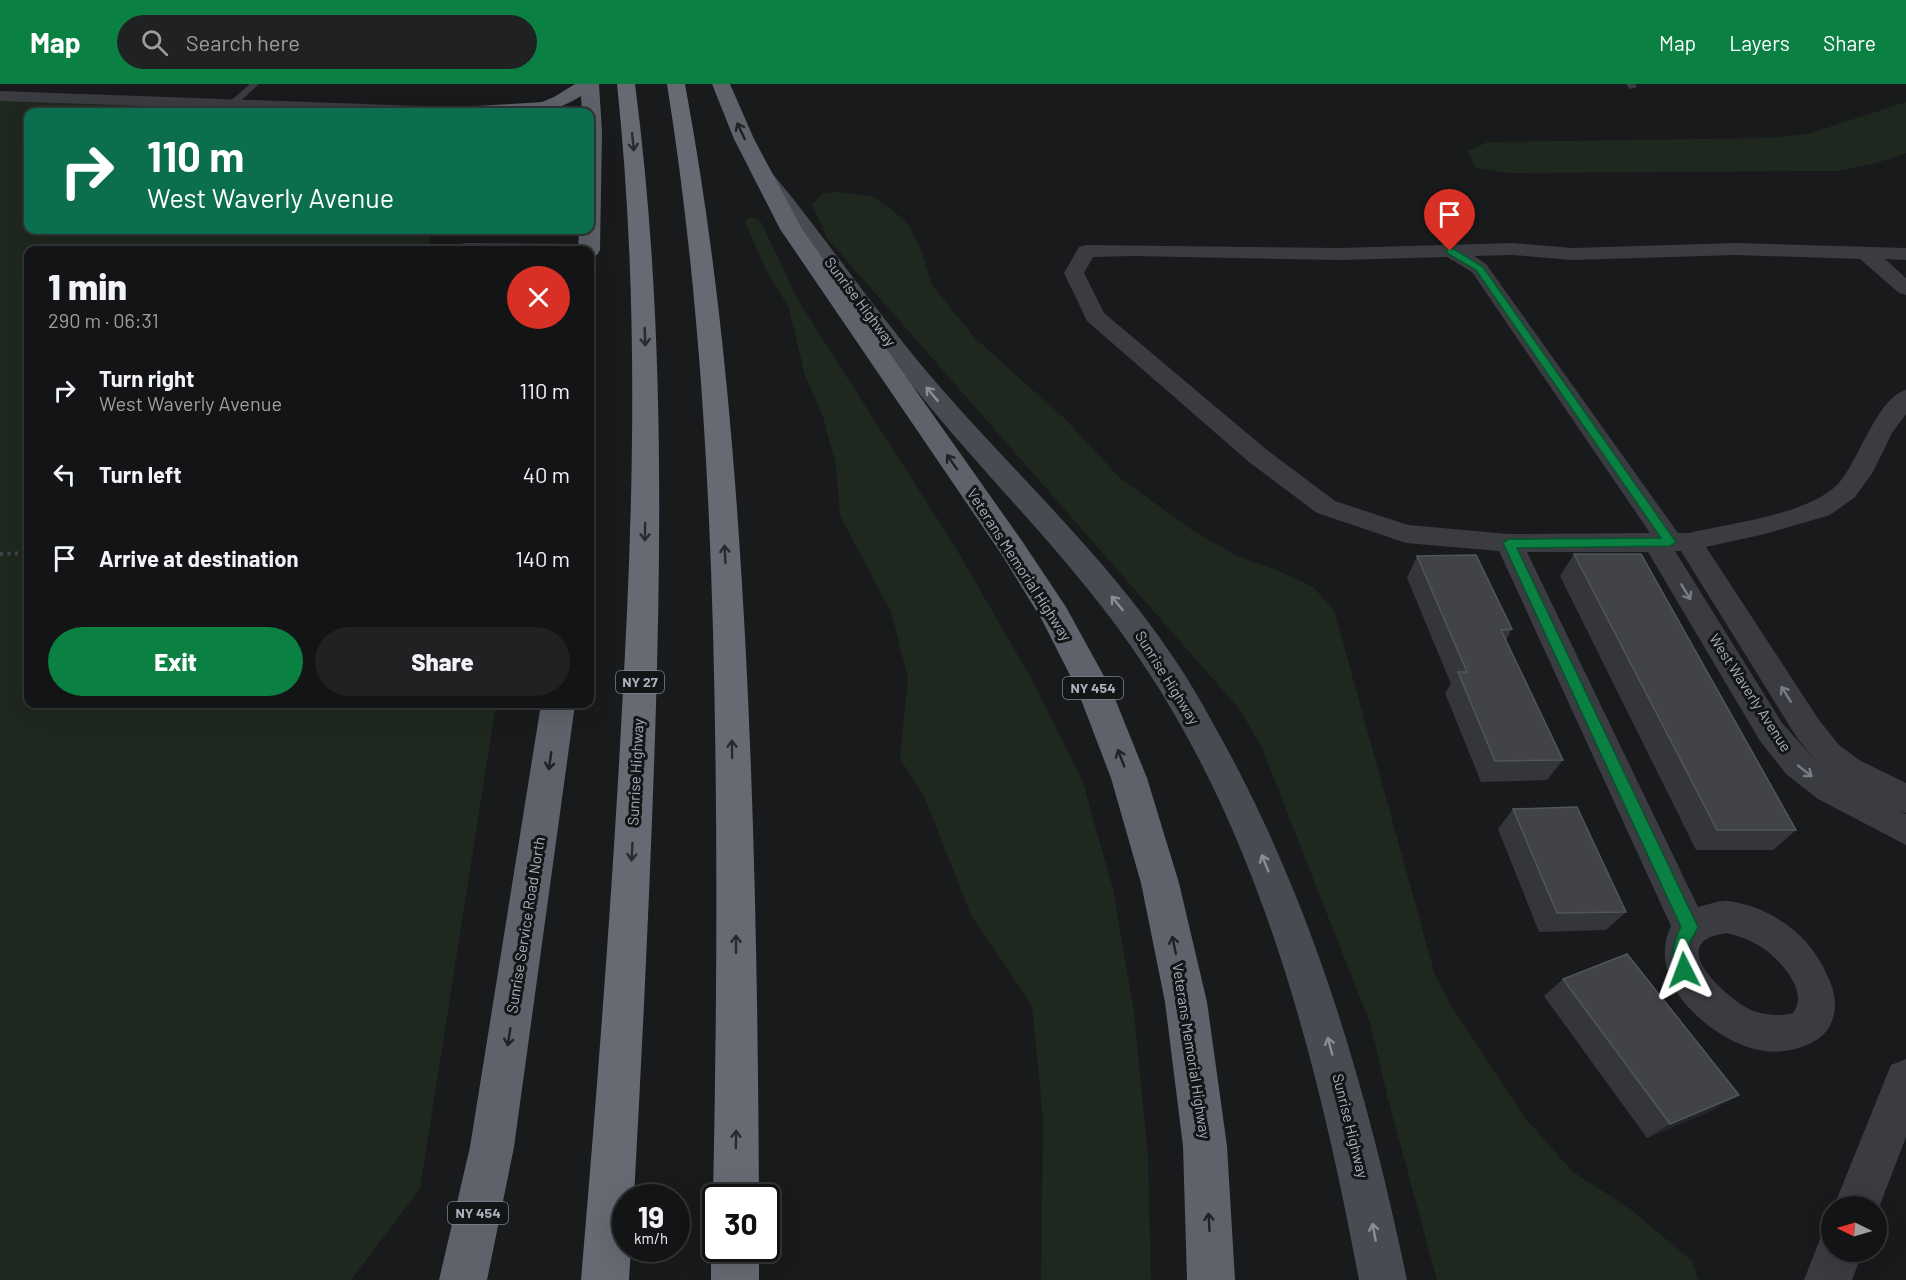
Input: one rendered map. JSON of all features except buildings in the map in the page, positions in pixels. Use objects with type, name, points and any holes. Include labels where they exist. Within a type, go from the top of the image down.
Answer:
[{"type":"highway","points":[[531,108],[544,107],[561,101],[588,84],[590,108]]},
{"type":"highway","name":"Sunrise Highway","points":[[604,1280],[628,950],[644,560],[646,379],[643,282],[639,201],[626,84]]},
{"type":"highway","points":[[676,84],[702,246],[718,422],[731,680],[736,1184]]},
{"type":"highway","name":"Veterans Memorial Highway","points":[[721,84],[744,139],[791,229],[1012,548],[1054,615],[1094,689],[1129,778],[1157,872],[1186,1002],[1205,1146],[1211,1280]]},
{"type":"highway","name":"Sunrise Service Road North","points":[[492,1147],[557,708]]},
{"type":"highway","name":"NY 454","points":[[463,1280],[492,1147]]},
{"type":"highway","points":[[735,1262],[735,1280]]},
{"type":"main road","name":"Sunrise Highway","points":[[765,177],[805,226],[911,369],[1072,549],[1127,616],[1159,660],[1223,772],[1259,848],[1320,1012],[1365,1185],[1383,1280]]},
{"type":"main road","points":[[476,1280],[492,1147]]},
{"type":"street","points":[[0,96],[323,108]]},
{"type":"street","points":[[1906,254],[1736,249],[1573,254],[1513,249],[1340,254],[1086,251],[1074,273],[1095,316],[1258,456],[1326,507],[1406,534],[1509,543],[1672,542],[1765,525],[1821,509],[1846,491],[1860,472],[1881,431],[1906,397]]},
{"type":"street","points":[[1450,251],[1479,268],[1672,542]]},
{"type":"street","points":[[1867,254],[1906,289]]},
{"type":"street","name":"West Waverly Avenue","points":[[1672,542],[1828,754],[1848,768],[1906,800]]},
{"type":"street","name":"West Waverly Avenue","points":[[1672,542],[1771,732],[1797,765],[1829,789],[1906,831]]},
{"type":"street","points":[[1509,543],[1689,927]]},
{"type":"street","points":[[1861,1196],[1906,1080]]},
{"type":"street","points":[[1828,1280],[1835,1262]]},
{"type":"lane","points":[[231,105],[255,84]]},
{"type":"path","points":[[0,554],[24,553]]},
{"type":"shaded area","points":[[0,99],[225,108],[24,108],[24,234],[430,234],[429,246],[24,246],[24,708],[495,708],[420,1189],[351,1280],[0,1280]]},
{"type":"shaded area","points":[[1906,102],[1906,153],[1876,163],[1838,171],[1510,173],[1475,168],[1468,151],[1488,142],[1771,138],[1808,134]]},
{"type":"shaded area","points":[[835,192],[871,196],[890,208],[910,226],[922,253],[932,285],[975,338],[1065,419],[1120,478],[1192,530],[1237,556],[1279,571],[1313,587],[1334,610],[1435,975],[1453,1009],[1526,1119],[1572,1171],[1630,1209],[1692,1261],[1698,1280],[1437,1280],[1388,1099],[1371,1026],[1262,748],[1240,710],[827,238],[812,204],[822,194]]},
{"type":"shaded area","points":[[749,217],[761,222],[799,302],[954,545],[1031,678],[1082,779],[1113,889],[1134,1012],[1148,1156],[1151,1280],[1041,1280],[1043,1119],[1032,1006],[971,915],[924,796],[900,759],[908,678],[891,612],[840,516],[836,466],[823,417],[805,375],[788,306],[767,272],[745,222]]},
{"type":"route","points":[[1450,251],[1479,268],[1670,542],[1509,543],[1689,927],[1681,944],[1684,970]]}]
